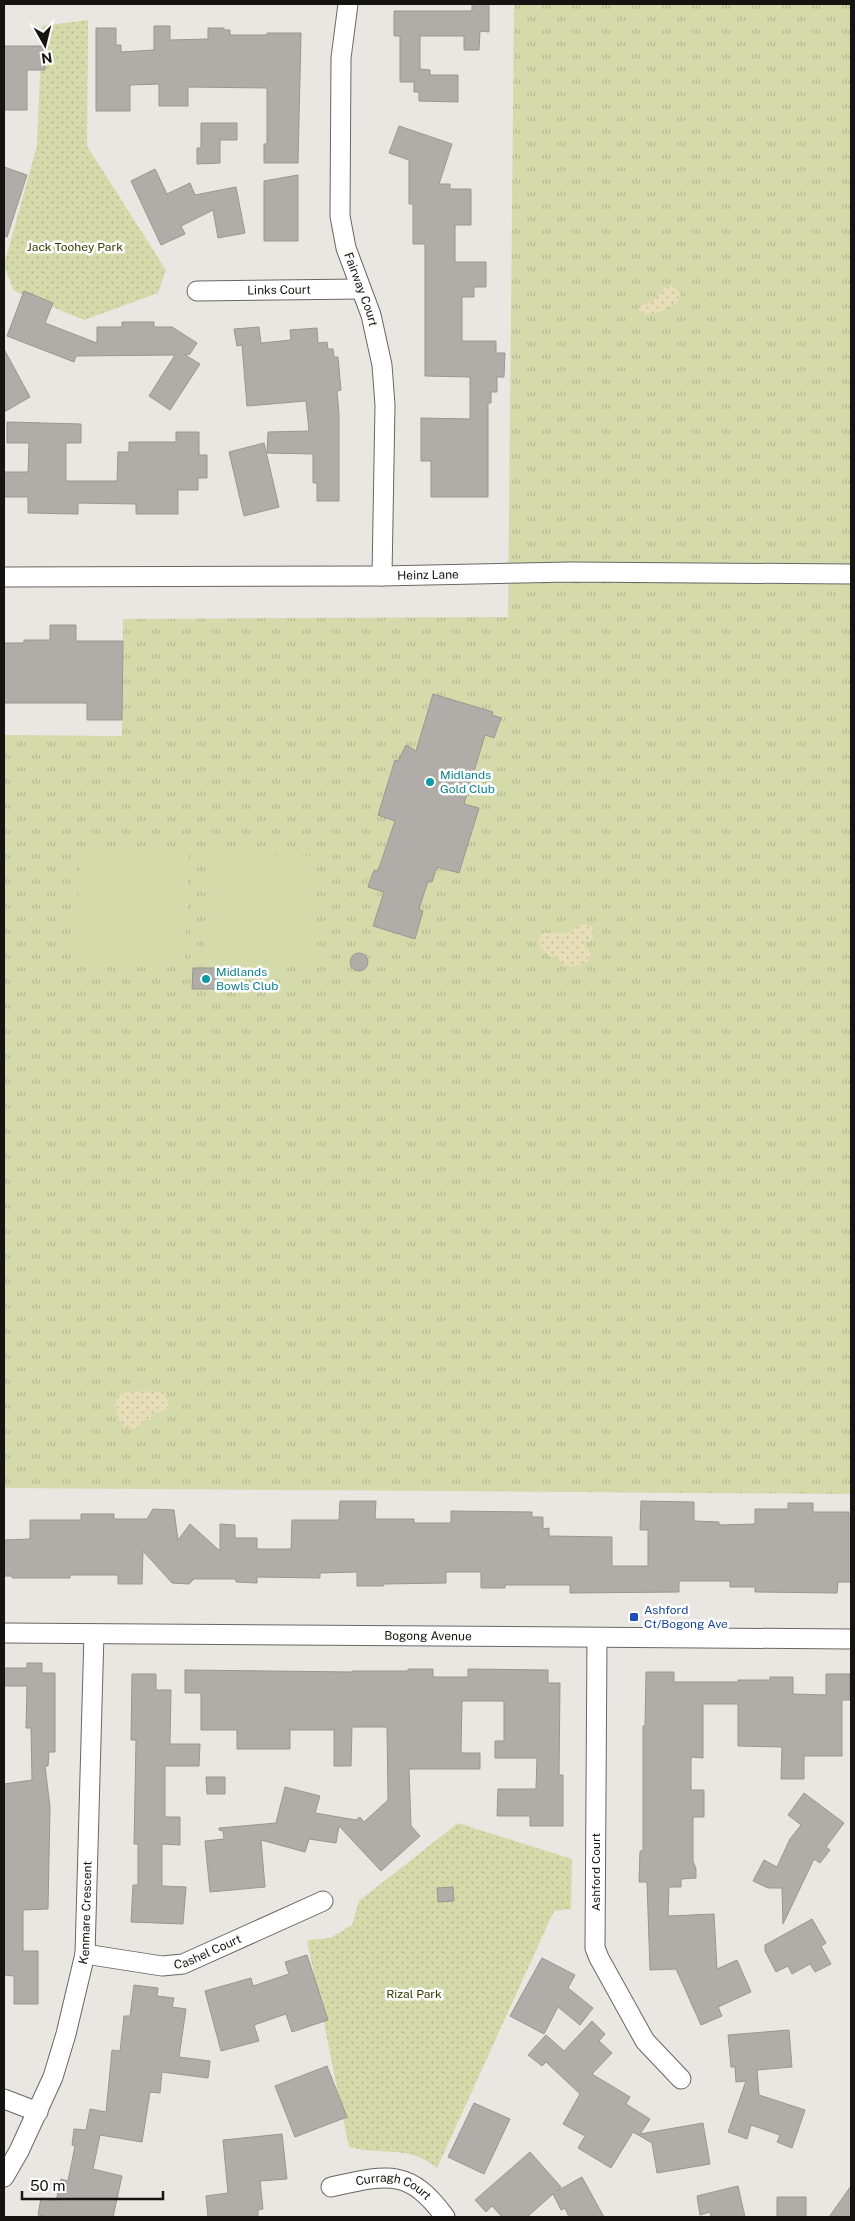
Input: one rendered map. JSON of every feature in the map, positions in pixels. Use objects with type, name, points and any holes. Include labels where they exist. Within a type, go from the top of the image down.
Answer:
[{"type":"street","name":"Fairway Court","points":[[348,4],[341,58],[340,216],[346,248],[375,330],[382,365],[384,388],[382,576]]},
{"type":"street","name":"Links Court","points":[[198,291],[361,289]]},
{"type":"street","name":"Heinz Lane","points":[[4,577],[382,576],[571,572],[851,574]]},
{"type":"street","name":"Bogong Avenue","points":[[4,1633],[851,1639]]},
{"type":"street","name":"Kenmare Crescent","points":[[4,2177],[38,2112],[60,2056],[85,1954],[94,1634]]},
{"type":"street","name":"Ashford Court","points":[[597,1638],[595,1948],[639,2032],[681,2079]]},
{"type":"street","name":"Cashel Court","points":[[85,1954],[162,1966],[183,1964],[323,1900]]},
{"type":"street","points":[[4,2100],[38,2112]]},
{"type":"street","name":"Curragh Court","points":[[331,2187],[370,2179],[403,2180],[422,2191],[445,2217]]},
{"type":"green space","points":[[514,4],[851,4],[851,1494],[4,1488],[4,735],[122,736],[123,619],[508,617]]},
{"type":"green space","name":"Jack Toohey Park","points":[[88,20],[87,146],[166,270],[158,293],[84,320],[14,291],[4,265],[37,146],[42,26]]},
{"type":"green space","points":[[80,849],[189,852],[185,962],[76,959]]},
{"type":"green space","points":[[207,853],[317,856],[315,965],[204,962]]},
{"type":"green space","name":"Rizal Park","points":[[458,1823],[572,1859],[571,1909],[554,1911],[437,2168],[416,2156],[405,2153],[361,2150],[349,2147],[307,1940],[330,1938],[352,1925],[359,1901]]},
{"type":"sand","points":[[674,287],[681,294],[678,302],[664,310],[653,313],[643,313],[639,310],[639,307],[655,299],[664,288]]},
{"type":"sand","points":[[583,924],[592,927],[593,931],[592,939],[585,943],[585,947],[592,952],[588,962],[577,966],[566,966],[560,962],[558,956],[550,957],[540,947],[539,938],[543,933],[567,933]]},
{"type":"sand","points":[[138,1391],[164,1392],[169,1404],[166,1410],[151,1415],[151,1420],[145,1420],[139,1427],[128,1428],[120,1422],[116,1411],[116,1400],[122,1393]]},
{"type":"building","points":[[472,4],[489,4],[489,32],[480,31],[479,50],[464,50],[464,36],[420,36],[420,69],[430,70],[430,75],[458,75],[458,102],[419,101],[419,92],[414,92],[414,82],[400,82],[400,36],[394,36],[394,11],[472,11]]},
{"type":"building","points":[[154,26],[170,26],[170,40],[208,39],[208,28],[224,28],[224,30],[230,30],[230,35],[301,33],[298,163],[264,163],[264,144],[267,144],[267,88],[188,87],[188,106],[159,106],[159,84],[130,85],[130,111],[96,111],[96,28],[116,28],[116,45],[121,45],[121,52],[154,50]]},
{"type":"building","points":[[4,46],[45,46],[45,70],[27,70],[27,110],[4,110]]},
{"type":"building","points":[[201,123],[237,123],[237,140],[220,140],[220,163],[197,164],[197,148],[201,148]]},
{"type":"building","points":[[399,126],[452,144],[439,184],[450,184],[450,189],[471,189],[471,225],[455,225],[455,262],[486,262],[486,287],[474,287],[474,297],[462,297],[462,341],[496,341],[496,353],[505,353],[504,377],[497,377],[497,392],[491,392],[491,403],[488,403],[488,497],[431,497],[431,461],[421,461],[421,418],[470,419],[470,377],[425,376],[425,244],[413,244],[413,204],[409,204],[409,160],[389,153]]},
{"type":"building","points":[[4,167],[27,175],[7,237],[4,236]]},
{"type":"building","points":[[155,169],[167,194],[190,183],[195,195],[236,187],[245,233],[218,238],[213,210],[181,226],[185,234],[161,245],[131,181]]},
{"type":"building","points":[[298,175],[298,241],[264,241],[264,181]]},
{"type":"building","points":[[24,291],[53,303],[45,323],[97,343],[97,327],[122,327],[122,322],[154,322],[154,327],[172,327],[197,343],[190,354],[185,355],[200,364],[170,410],[149,396],[175,355],[76,356],[74,362],[7,336]]},
{"type":"building","points":[[259,327],[261,343],[291,340],[290,330],[317,328],[318,343],[327,342],[328,349],[333,349],[334,357],[338,357],[341,390],[337,391],[339,414],[339,501],[317,501],[317,483],[313,483],[313,454],[267,453],[268,432],[309,431],[306,401],[247,406],[242,345],[237,346],[234,329]]},
{"type":"building","points":[[4,349],[30,397],[4,412]]},
{"type":"building","points":[[7,422],[81,424],[81,443],[66,443],[66,481],[117,481],[118,452],[129,452],[129,442],[176,442],[176,432],[199,432],[199,455],[207,455],[207,478],[198,478],[198,490],[178,490],[178,514],[136,514],[136,504],[78,503],[78,514],[28,513],[28,497],[4,497],[4,472],[28,472],[29,443],[7,443]]},
{"type":"building","points":[[264,443],[279,507],[244,516],[229,452]]},
{"type":"building","points":[[50,625],[76,625],[76,641],[123,641],[122,720],[87,720],[87,703],[4,703],[4,643],[24,643],[24,640],[50,640]]},
{"type":"building","name":"Midlands Gold Club","points":[[433,694],[493,712],[492,715],[501,718],[494,738],[485,735],[464,804],[479,808],[459,873],[437,867],[432,882],[428,881],[419,909],[423,911],[415,939],[373,926],[384,892],[368,887],[374,870],[378,871],[395,821],[378,815],[395,760],[398,761],[406,745],[416,751]]},
{"type":"building","points":[[359,953],[365,956],[368,962],[365,968],[359,971],[353,968],[350,962],[353,956]]},
{"type":"building","name":"Midlands Bowls Club","points":[[193,968],[219,968],[219,989],[192,989]]},
{"type":"building","points":[[340,1501],[376,1501],[375,1519],[414,1519],[414,1523],[451,1523],[451,1511],[532,1512],[532,1517],[543,1517],[543,1529],[549,1528],[549,1536],[612,1537],[612,1566],[648,1566],[648,1530],[640,1530],[641,1501],[694,1502],[694,1521],[719,1522],[719,1525],[755,1524],[755,1509],[788,1509],[788,1503],[813,1503],[813,1512],[849,1512],[849,1517],[851,1517],[851,1582],[838,1582],[837,1593],[755,1592],[755,1587],[730,1587],[730,1581],[679,1581],[679,1592],[570,1593],[570,1585],[505,1585],[505,1588],[481,1588],[481,1572],[446,1572],[446,1583],[357,1586],[357,1572],[320,1573],[320,1578],[257,1577],[257,1583],[236,1582],[236,1579],[194,1579],[189,1584],[172,1583],[143,1551],[142,1584],[118,1584],[118,1575],[70,1575],[70,1578],[12,1578],[12,1576],[4,1576],[4,1540],[30,1539],[30,1520],[81,1520],[81,1514],[114,1514],[114,1519],[147,1519],[153,1509],[174,1510],[178,1540],[190,1524],[220,1551],[220,1524],[235,1525],[235,1538],[257,1538],[257,1549],[291,1549],[292,1520],[339,1520]]},
{"type":"building","points":[[27,1663],[42,1663],[42,1673],[55,1673],[55,1752],[49,1752],[48,1766],[45,1766],[50,1807],[48,1909],[23,1910],[23,1951],[38,1951],[38,2004],[14,2004],[14,1976],[4,1975],[4,1784],[32,1780],[31,1728],[26,1728],[27,1686],[4,1686],[4,1668],[27,1668]]},
{"type":"building","points":[[408,1669],[433,1669],[433,1677],[468,1677],[468,1669],[548,1670],[548,1683],[560,1683],[559,1775],[563,1775],[563,1826],[530,1826],[530,1816],[497,1816],[498,1789],[536,1789],[537,1758],[495,1758],[495,1741],[504,1741],[504,1701],[462,1701],[461,1753],[480,1753],[480,1769],[409,1769],[411,1826],[420,1836],[381,1871],[339,1826],[336,1843],[309,1839],[305,1852],[261,1840],[265,1887],[210,1892],[205,1841],[224,1839],[223,1831],[219,1830],[219,1828],[276,1823],[285,1787],[320,1796],[315,1813],[356,1820],[360,1817],[364,1822],[388,1800],[387,1727],[352,1727],[351,1766],[334,1766],[334,1730],[290,1730],[290,1749],[237,1749],[237,1730],[201,1730],[201,1693],[185,1693],[185,1670],[352,1672],[408,1671]]},
{"type":"building","points":[[646,1672],[674,1672],[674,1682],[738,1682],[738,1680],[770,1680],[770,1677],[793,1677],[793,1694],[826,1695],[826,1674],[850,1674],[850,1700],[842,1700],[842,1756],[804,1756],[804,1779],[781,1779],[782,1747],[738,1746],[738,1704],[703,1704],[703,1758],[691,1757],[691,1790],[704,1790],[704,1817],[693,1817],[693,1861],[696,1869],[696,1878],[681,1879],[681,1887],[669,1887],[668,1916],[714,1914],[717,1969],[737,1960],[751,1992],[718,2007],[722,2016],[701,2025],[676,1969],[650,1970],[647,1882],[639,1882],[640,1851],[643,1851],[643,1726],[645,1726]]},
{"type":"building","points":[[132,1674],[156,1674],[156,1690],[171,1690],[170,1744],[200,1744],[199,1766],[165,1766],[165,1817],[180,1817],[180,1845],[162,1844],[162,1886],[186,1887],[183,1924],[131,1922],[133,1885],[138,1885],[138,1844],[134,1844],[136,1740],[131,1740]]},
{"type":"building","points":[[206,1777],[225,1777],[225,1794],[207,1794]]},
{"type":"building","points":[[804,1793],[844,1823],[826,1847],[830,1850],[820,1863],[814,1859],[783,1924],[782,1888],[768,1888],[753,1881],[764,1860],[777,1867],[790,1839],[801,1825],[788,1815]]},
{"type":"building","points":[[453,1887],[454,1901],[438,1902],[437,1888]]},
{"type":"building","points":[[812,1919],[826,1943],[821,1946],[831,1964],[815,1972],[810,1964],[792,1974],[788,1966],[776,1972],[765,1951],[765,1945]]},
{"type":"building","points":[[307,1955],[328,2020],[292,2032],[286,2014],[254,2025],[259,2041],[221,2051],[205,1991],[251,1978],[253,1986],[289,1974],[285,1962]]},
{"type":"building","points":[[542,1958],[575,1975],[568,1988],[593,2008],[580,2025],[558,2007],[544,2034],[510,2016]]},
{"type":"building","points":[[134,1985],[158,1988],[157,1996],[174,1998],[172,2007],[186,2009],[179,2057],[210,2061],[208,2078],[162,2072],[160,2093],[150,2092],[142,2142],[100,2135],[93,2169],[122,2176],[113,2217],[49,2217],[38,2215],[41,2198],[56,2201],[61,2179],[68,2181],[75,2146],[72,2145],[74,2129],[86,2130],[90,2109],[106,2112],[112,2050],[120,2051],[124,2016],[130,2016]]},
{"type":"building","points":[[592,2021],[605,2034],[599,2041],[612,2053],[592,2074],[630,2097],[626,2104],[650,2119],[640,2134],[703,2123],[710,2164],[657,2173],[652,2143],[633,2132],[611,2168],[578,2148],[585,2136],[563,2124],[580,2094],[546,2062],[542,2066],[528,2055],[546,2035],[564,2051]]},
{"type":"building","points":[[789,2030],[792,2067],[757,2070],[759,2095],[805,2110],[792,2148],[777,2142],[780,2135],[751,2125],[747,2139],[728,2132],[746,2081],[736,2082],[735,2067],[731,2067],[728,2035]]},
{"type":"building","points":[[327,2066],[347,2117],[295,2137],[275,2086]]},
{"type":"building","points":[[474,2103],[510,2119],[484,2174],[448,2157]]},
{"type":"building","points":[[282,2134],[287,2179],[260,2181],[263,2209],[258,2210],[258,2217],[208,2217],[206,2196],[228,2193],[223,2140]]},
{"type":"building","points":[[530,2152],[561,2187],[557,2191],[582,2177],[604,2217],[569,2217],[565,2208],[561,2210],[553,2194],[527,2217],[502,2217],[492,2206],[486,2212],[475,2200]]},
{"type":"building","points":[[738,2186],[745,2217],[711,2217],[710,2212],[700,2215],[697,2196]]},
{"type":"building","points":[[851,2186],[851,2217],[829,2217]]},
{"type":"building","points":[[777,2197],[806,2197],[806,2217],[777,2217]]},
{"type":"place","name":"Midlands Gold Club","points":[[430,782]]},
{"type":"place","name":"Midlands Bowls Club","points":[[206,979]]},
{"type":"place","name":"Ashford Ct/Bogong Ave","points":[[634,1617]]}]
